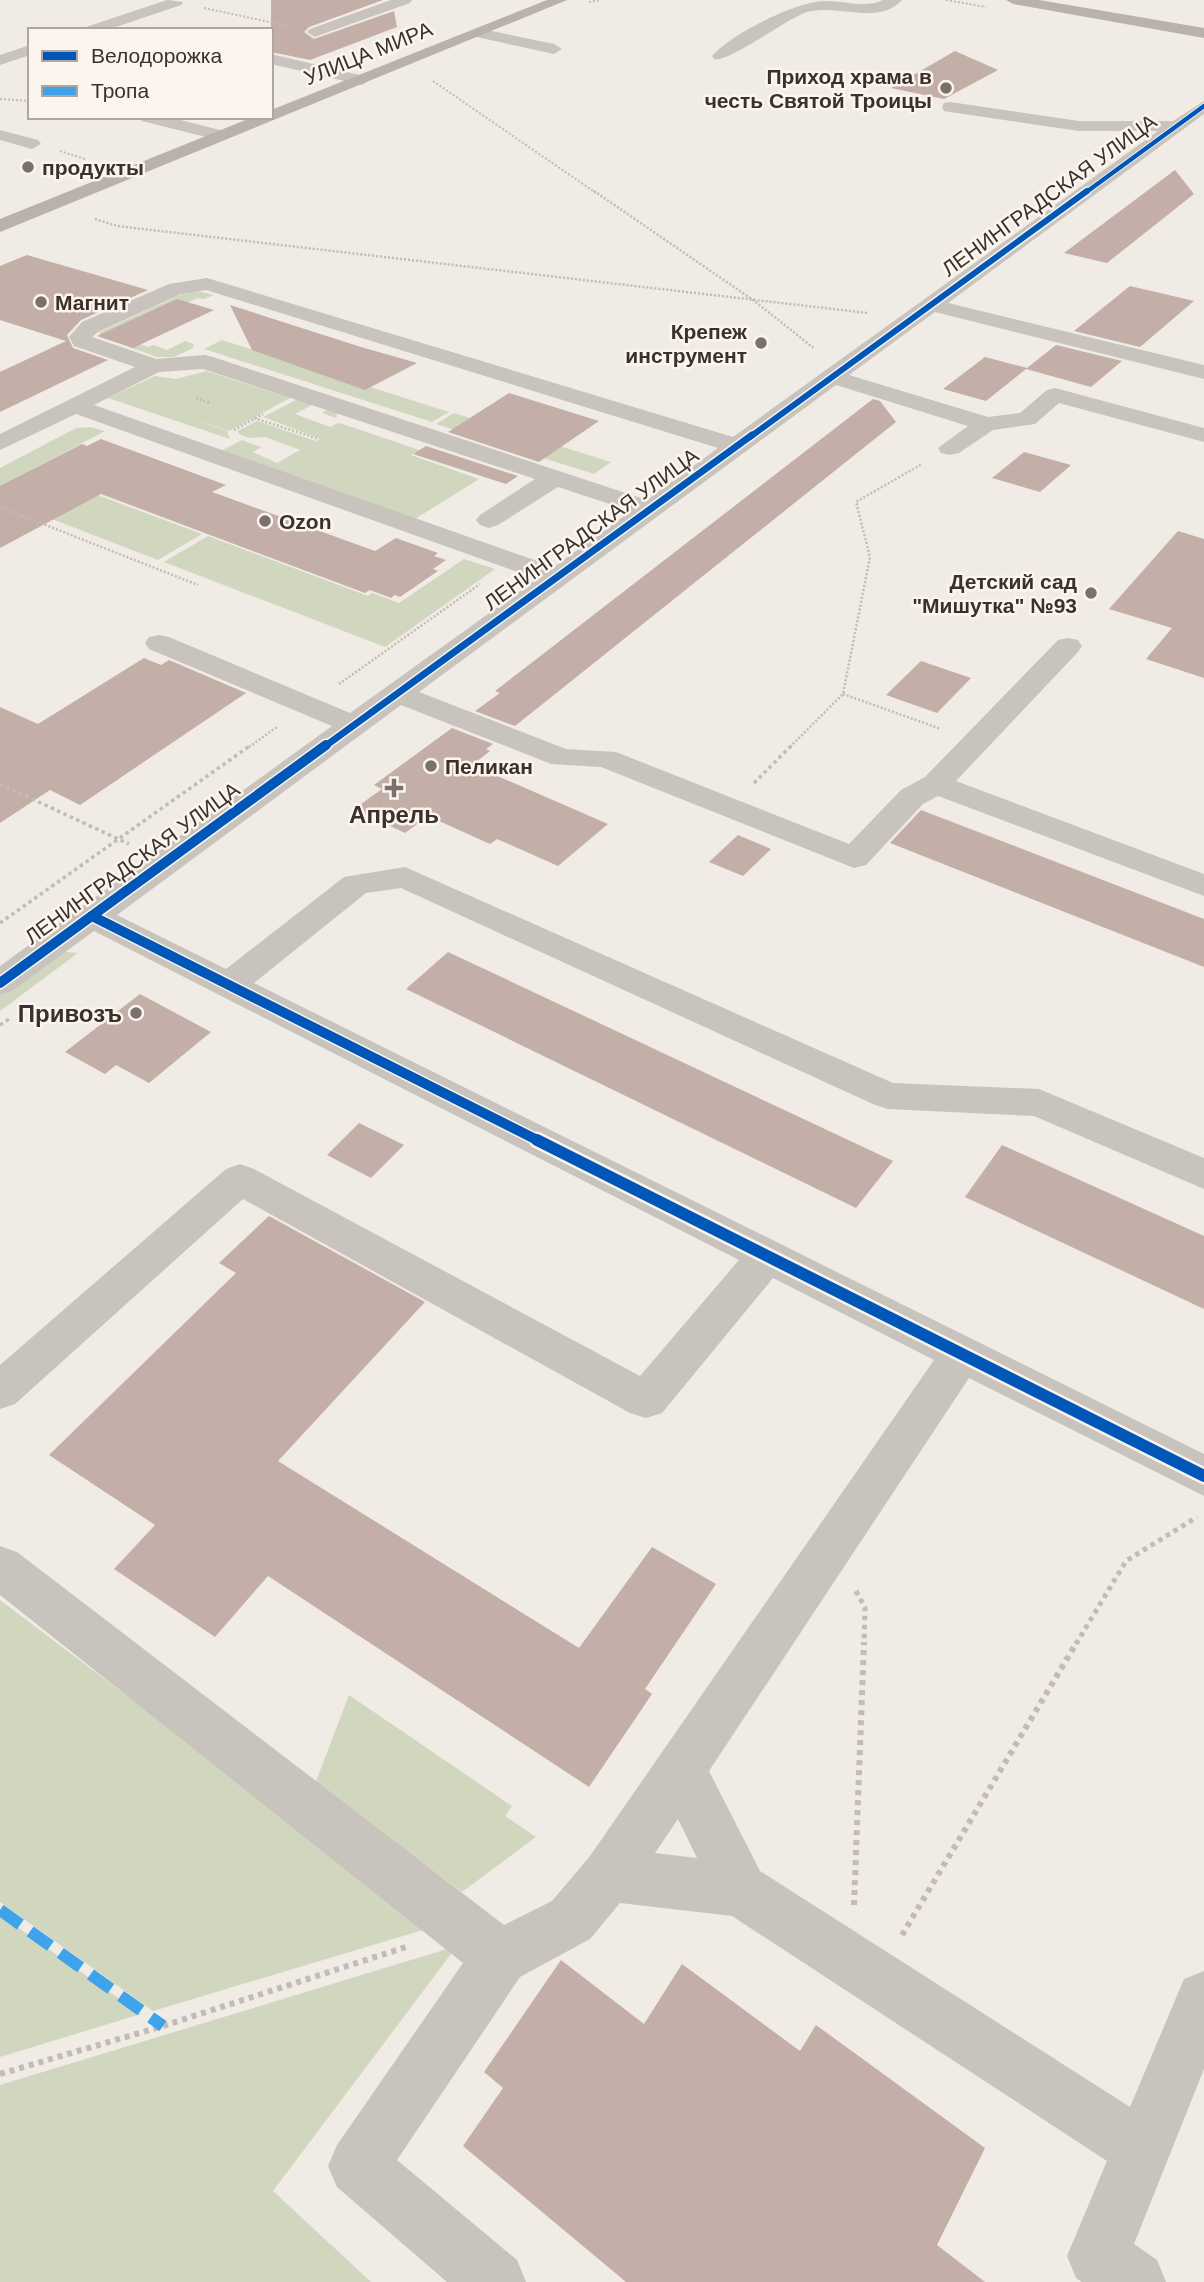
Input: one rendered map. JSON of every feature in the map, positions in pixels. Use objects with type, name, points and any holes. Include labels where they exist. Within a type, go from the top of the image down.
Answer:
[{"type":"main road","name":"УЛИЦА МИРА","points":[[273,116],[559,0]]},
{"type":"main road","points":[[1013,0],[1204,33]]},
{"type":"main road","points":[[1082,0],[1204,20]]},
{"type":"main road","name":"УЛИЦА МИРА","points":[[0,226],[265,119]]},
{"type":"street","points":[[315,32],[405,0]]},
{"type":"street","points":[[720,56],[798,10],[821,5],[878,10],[895,0]]},
{"type":"street","points":[[98,28],[182,2]]},
{"type":"street","points":[[477,33],[554,49]]},
{"type":"street","points":[[0,60],[28,51]]},
{"type":"street","points":[[273,59],[362,80]]},
{"type":"street","points":[[950,107],[1079,126],[1177,126]]},
{"type":"street","name":"ЛЕНИНГРАДСКАЯ УЛИЦА","points":[[0,984],[1203,107]]},
{"type":"street","points":[[156,119],[222,136]]},
{"type":"street","points":[[0,135],[32,144]]},
{"type":"street","points":[[154,366],[82,341],[80,337],[90,327],[176,288],[207,284],[737,446]]},
{"type":"street","points":[[923,311],[1204,372]]},
{"type":"street","points":[[0,443],[154,366],[205,362],[650,509]]},
{"type":"street","points":[[832,377],[987,424],[1027,419],[1055,396],[1204,435]]},
{"type":"street","points":[[75,406],[558,577]]},
{"type":"street","points":[[950,448],[987,424]]},
{"type":"street","points":[[489,520],[554,478]]},
{"type":"street","points":[[159,643],[339,719]]},
{"type":"street","points":[[398,694],[562,758],[605,758],[854,858],[912,797],[936,784],[1068,646]]},
{"type":"street","points":[[936,784],[1204,886]]},
{"type":"street","points":[[228,985],[356,884],[405,877],[888,1096],[1040,1103],[1204,1174]]},
{"type":"street","points":[[92,916],[1204,1476]]},
{"type":"street","points":[[0,1391],[240,1179],[646,1400],[767,1256]]},
{"type":"street","points":[[495,2282],[358,2166],[482,1943],[571,1920],[610,1875],[962,1354]]},
{"type":"street","points":[[0,1567],[482,1943]]},
{"type":"street","points":[[680,1768],[741,1890]]},
{"type":"street","points":[[610,1875],[741,1890],[1143,2150]]},
{"type":"street","points":[[1135,2282],[1098,2256],[1204,1999]]},
{"type":"path","points":[[429,78],[752,300],[821,353]]},
{"type":"path","points":[[0,99],[28,101]]},
{"type":"path","points":[[32,144],[88,159]]},
{"type":"path","points":[[91,218],[117,226],[752,300],[923,311]]},
{"type":"path","points":[[209,453],[234,440],[232,431],[301,394]]},
{"type":"path","points":[[196,398],[211,403]]},
{"type":"path","points":[[255,418],[319,439]]},
{"type":"path","points":[[748,789],[843,694],[870,557],[856,502],[950,448]]},
{"type":"path","points":[[0,507],[198,585]]},
{"type":"path","points":[[0,923],[512,561]]},
{"type":"path","points":[[843,694],[977,742]]},
{"type":"path","points":[[0,783],[125,842]]},
{"type":"path","points":[[864,1970],[1126,1561],[1204,1513]]},
{"type":"path","points":[[830,1546],[865,1608],[864,1970]]},
{"type":"path","points":[[0,2074],[163,2026],[482,1943]]},
{"type":"green space","points":[[197,291],[214,295],[198,298],[137,325],[133,342],[148,347],[153,345],[167,350],[185,341],[194,344],[193,348],[174,357],[157,357],[99,336],[100,332],[184,293]]},
{"type":"green space","points":[[222,340],[449,412],[432,422],[204,349]]},
{"type":"green space","points":[[206,371],[290,398],[229,431],[185,416],[227,431],[230,439],[108,398],[155,376],[176,379]]},
{"type":"green space","points":[[296,400],[325,404],[337,414],[336,418],[322,413],[328,409],[314,404],[295,414],[330,427],[338,423],[346,425],[419,450],[411,455],[479,479],[415,519],[221,451],[242,440],[261,447],[253,452],[277,463],[300,450],[265,437],[249,438],[239,434],[238,431],[257,421],[316,441],[321,439],[263,417]]},
{"type":"green space","points":[[454,413],[611,462],[594,474],[436,424]]},
{"type":"green space","points":[[90,427],[105,431],[31,470],[0,500],[0,468],[76,428]]},
{"type":"green space","points":[[57,480],[202,534],[158,560],[13,504]]},
{"type":"green space","points":[[208,536],[368,596],[372,593],[399,603],[464,559],[495,569],[385,647],[164,562]]},
{"type":"green space","points":[[55,953],[78,953],[0,1011],[0,989]]},
{"type":"green space","points":[[0,1600],[433,1927],[153,2011],[0,1902]]},
{"type":"green space","points":[[349,1695],[512,1806],[505,1816],[536,1837],[462,1892],[315,1784]]},
{"type":"green space","points":[[0,1915],[141,2014],[0,2057]]},
{"type":"green space","points":[[457,1946],[273,2191],[371,2282],[0,2282],[0,2085]]},
{"type":"building","points":[[271,0],[383,0],[309,27],[304,32],[314,39],[394,11],[397,27],[310,60],[273,52]]},
{"type":"building","points":[[955,51],[998,70],[944,99],[891,88]]},
{"type":"building","points":[[1175,170],[1194,194],[1107,263],[1064,253]]},
{"type":"building","points":[[27,255],[148,290],[81,320],[67,335],[73,348],[108,360],[0,412],[0,372],[66,341],[0,320],[0,266]]},
{"type":"building","points":[[1130,286],[1194,301],[1140,347],[1074,331]]},
{"type":"building","points":[[177,299],[214,310],[133,348],[97,336]]},
{"type":"building","points":[[230,305],[417,363],[365,390],[252,350]]},
{"type":"building","points":[[1056,345],[1122,361],[1091,387],[1026,369],[986,401],[943,389],[985,357],[1027,368]]},
{"type":"building","points":[[509,393],[599,421],[539,462],[448,432]]},
{"type":"building","points":[[873,399],[880,401],[896,422],[515,726],[475,711],[500,693],[495,691]]},
{"type":"building","points":[[101,439],[226,485],[212,492],[375,551],[396,538],[438,553],[434,556],[446,560],[433,569],[438,571],[400,597],[395,595],[391,598],[370,590],[365,593],[101,494],[0,548],[0,486],[82,444],[87,446]]},
{"type":"building","points":[[426,446],[518,476],[506,484],[413,454]]},
{"type":"building","points":[[1024,452],[1071,465],[1040,492],[992,478]]},
{"type":"building","points":[[1178,531],[1204,539],[1204,678],[1146,659],[1172,628],[1109,609]]},
{"type":"building","points":[[144,658],[161,665],[169,660],[246,693],[80,805],[50,790],[0,823],[0,707],[38,724]]},
{"type":"building","points":[[921,661],[971,678],[937,713],[886,695]]},
{"type":"building","points":[[452,728],[493,744],[486,749],[490,751],[472,765],[608,824],[558,866],[497,839],[490,844],[428,816],[405,833],[354,809],[382,789],[374,785]]},
{"type":"building","points":[[921,810],[1204,919],[1204,967],[890,843]]},
{"type":"building","points":[[738,835],[771,849],[743,876],[709,862]]},
{"type":"building","points":[[448,952],[893,1161],[856,1208],[406,989]]},
{"type":"building","points":[[140,994],[211,1032],[149,1083],[116,1065],[105,1074],[65,1052]]},
{"type":"building","points":[[359,1123],[404,1145],[371,1178],[327,1155]]},
{"type":"building","points":[[1002,1145],[1204,1236],[1204,1309],[965,1197]]},
{"type":"building","points":[[269,1216],[425,1302],[278,1461],[579,1648],[652,1547],[716,1584],[645,1689],[652,1694],[589,1787],[268,1576],[215,1637],[114,1569],[155,1525],[49,1455],[236,1273],[219,1263]]},
{"type":"building","points":[[561,1960],[644,2024],[682,1964],[800,2051],[816,2025],[985,2148],[937,2245],[985,2282],[626,2282],[463,2146],[503,2088],[484,2072]]},
{"type":"marked path","points":[[0,1910],[163,2026]]},
{"type":"cycle path","points":[[0,983],[1204,106]]},
{"type":"cycle path","points":[[92,916],[1204,1476]]},
{"type":"place","name":"Приход храма в честь Святой Троицы","points":[[946,88]]},
{"type":"place","name":"продукты","points":[[28,167]]},
{"type":"place","name":"Магнит","points":[[41,302]]},
{"type":"place","name":"Крепеж инструмент","points":[[761,343]]},
{"type":"place","name":"Ozon","points":[[265,521]]},
{"type":"place","name":"Детский сад \"Мишутка\" №93","points":[[1091,593]]},
{"type":"place","name":"Пеликан","points":[[431,766]]},
{"type":"place","name":"Апрель","points":[[394,788]]},
{"type":"place","name":"Привозъ","points":[[136,1013]]}]
